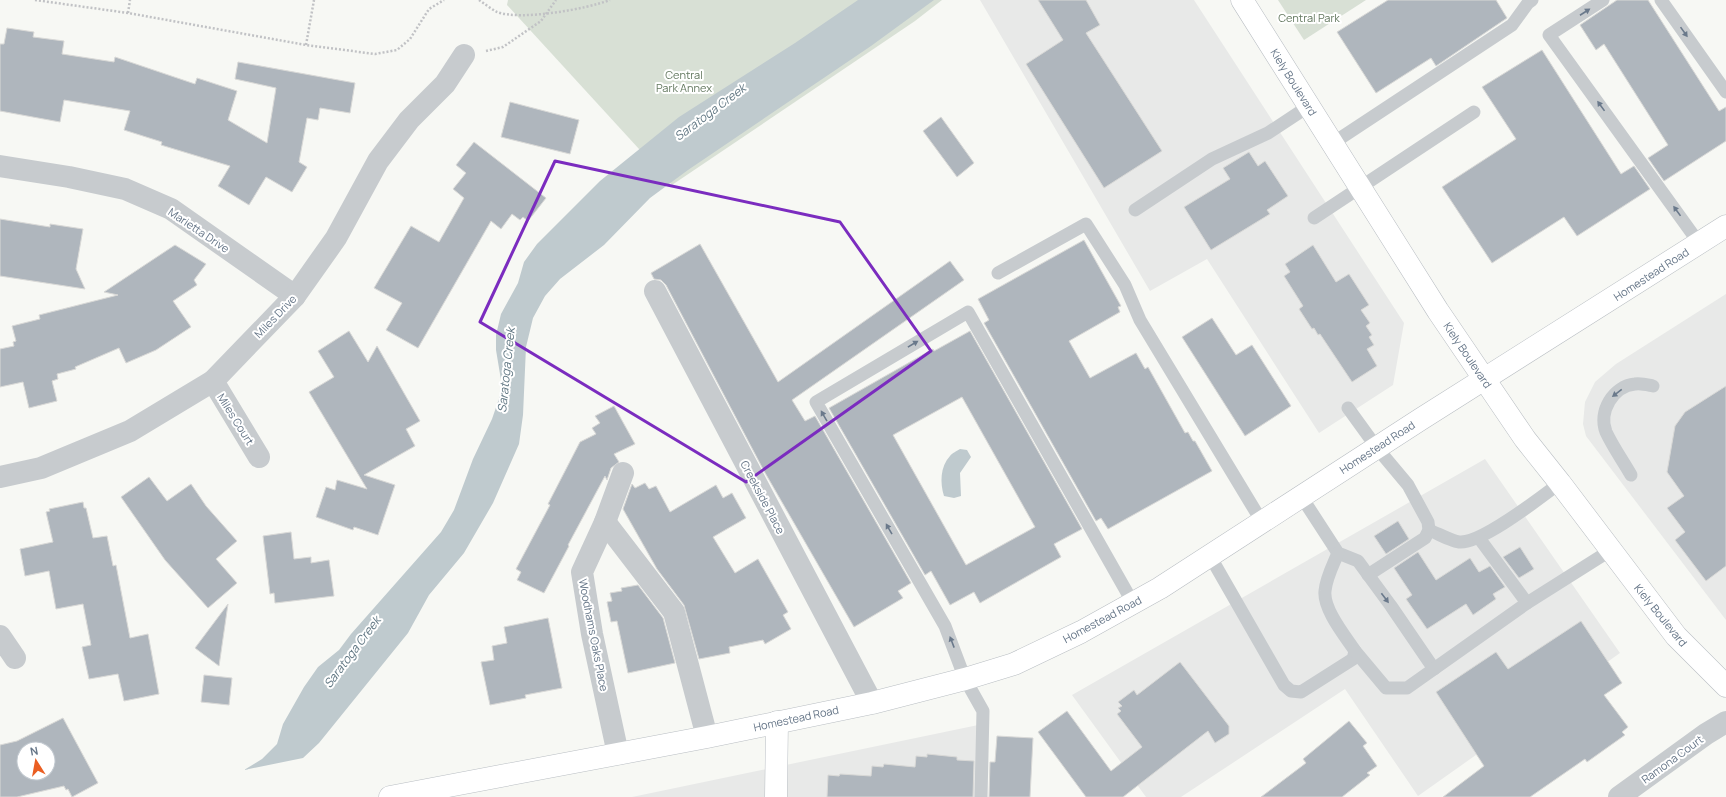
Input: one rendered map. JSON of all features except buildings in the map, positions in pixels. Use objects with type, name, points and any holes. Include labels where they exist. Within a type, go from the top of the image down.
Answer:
[{"type":"main road","name":"Kiely Boulevard","points":[[1242,0],[1438,311],[1525,438],[1676,636],[1726,686]]},
{"type":"main road","name":"Homestead Road","points":[[390,797],[707,737],[872,703],[965,679],[1014,664],[1081,632],[1160,588],[1301,496],[1726,226]]},
{"type":"main road","points":[[776,797],[777,722]]},
{"type":"street","name":"Miles Drive","points":[[0,477],[41,468],[130,431],[213,380],[295,296],[336,238],[378,162],[409,120],[445,84],[464,55]]},
{"type":"street","name":"Marietta Drive","points":[[0,166],[69,177],[125,189],[170,209],[295,296]]},
{"type":"street","name":"Creekside Place","points":[[655,291],[872,703]]},
{"type":"street","name":"Miles Court","points":[[213,380],[259,457]]},
{"type":"street","name":"Woodhams Oaks Place","points":[[618,754],[592,634],[582,572],[605,522],[623,473]]},
{"type":"street","points":[[605,522],[674,612],[707,737]]},
{"type":"street","points":[[0,636],[16,658]]},
{"type":"street","name":"Ramona Court","points":[[1619,797],[1706,734],[1726,722]]},
{"type":"lane","points":[[1332,143],[1512,25],[1528,3],[1532,0]]},
{"type":"lane","points":[[1603,0],[1549,35],[1700,243]]},
{"type":"lane","points":[[1661,0],[1726,92]]},
{"type":"lane","points":[[1135,210],[1212,159],[1268,134],[1309,106]]},
{"type":"lane","points":[[1314,218],[1474,112]]},
{"type":"lane","points":[[998,273],[1086,224],[1125,285],[1140,320],[1262,522]]},
{"type":"lane","points":[[981,797],[983,711],[965,679],[945,626],[816,402],[968,312],[1133,603]]},
{"type":"lane","points":[[1631,475],[1606,432],[1604,421],[1606,408],[1612,396],[1623,388],[1634,384],[1653,386]]},
{"type":"lane","points":[[1348,408],[1377,448],[1408,485],[1428,522],[1429,530],[1425,538],[1368,575]]},
{"type":"lane","points":[[1429,530],[1460,542],[1479,538],[1520,512],[1560,483]]},
{"type":"lane","points":[[1301,496],[1338,553],[1358,561],[1434,669]]},
{"type":"lane","points":[[1479,538],[1527,603]]},
{"type":"lane","points":[[1338,553],[1324,592],[1326,605],[1355,651],[1386,688],[1406,688],[1527,603],[1611,550]]},
{"type":"lane","points":[[1210,556],[1284,684],[1291,691],[1301,692],[1353,659],[1355,651]]},
{"type":"path","points":[[35,0],[128,13],[306,45],[375,54],[397,50],[410,40],[430,9],[444,0]]},
{"type":"path","points":[[128,13],[130,0]]},
{"type":"path","points":[[306,45],[314,0]]},
{"type":"path","points":[[479,0],[497,12],[511,14],[545,14],[593,6],[610,0]]},
{"type":"path","points":[[464,55],[503,47],[540,20],[556,0]]},
{"type":"highlighted area","points":[[555,161],[840,222],[931,351],[746,482],[480,322]]},
{"type":"shaded area","points":[[980,0],[1194,0],[1404,323],[1393,385],[1319,433],[1207,259],[1150,291]]},
{"type":"shaded area","points":[[1726,294],[1726,620],[1586,436],[1583,424],[1585,402],[1595,382],[1616,364]]},
{"type":"shaded area","points":[[1485,459],[1620,653],[1418,796],[1345,689],[1181,797],[1146,797],[1072,695]]},
{"type":"shaded area","points":[[983,724],[978,797],[632,797]]},
{"type":"green space","name":"Central Park Annex","points":[[508,0],[942,0],[915,21],[672,185],[507,5]]},
{"type":"green space","name":"Central Park","points":[[1278,0],[1366,0],[1304,40]]},
{"type":"water","name":"Saratoga Creek","points":[[858,0],[934,0],[871,46],[688,170],[650,198],[604,245],[560,279],[545,296],[533,318],[526,347],[523,415],[519,444],[493,503],[464,553],[429,595],[408,633],[319,743],[303,758],[244,770],[262,759],[277,744],[283,724],[304,687],[318,667],[339,650],[351,634],[441,532],[454,510],[473,459],[492,419],[501,393],[501,380],[496,350],[496,335],[501,314],[518,283],[524,262],[537,244],[600,181],[679,117],[795,43]]},
{"type":"water","points":[[960,449],[967,450],[971,457],[960,473],[961,496],[954,498],[944,496],[942,475],[944,465],[953,453]]}]
